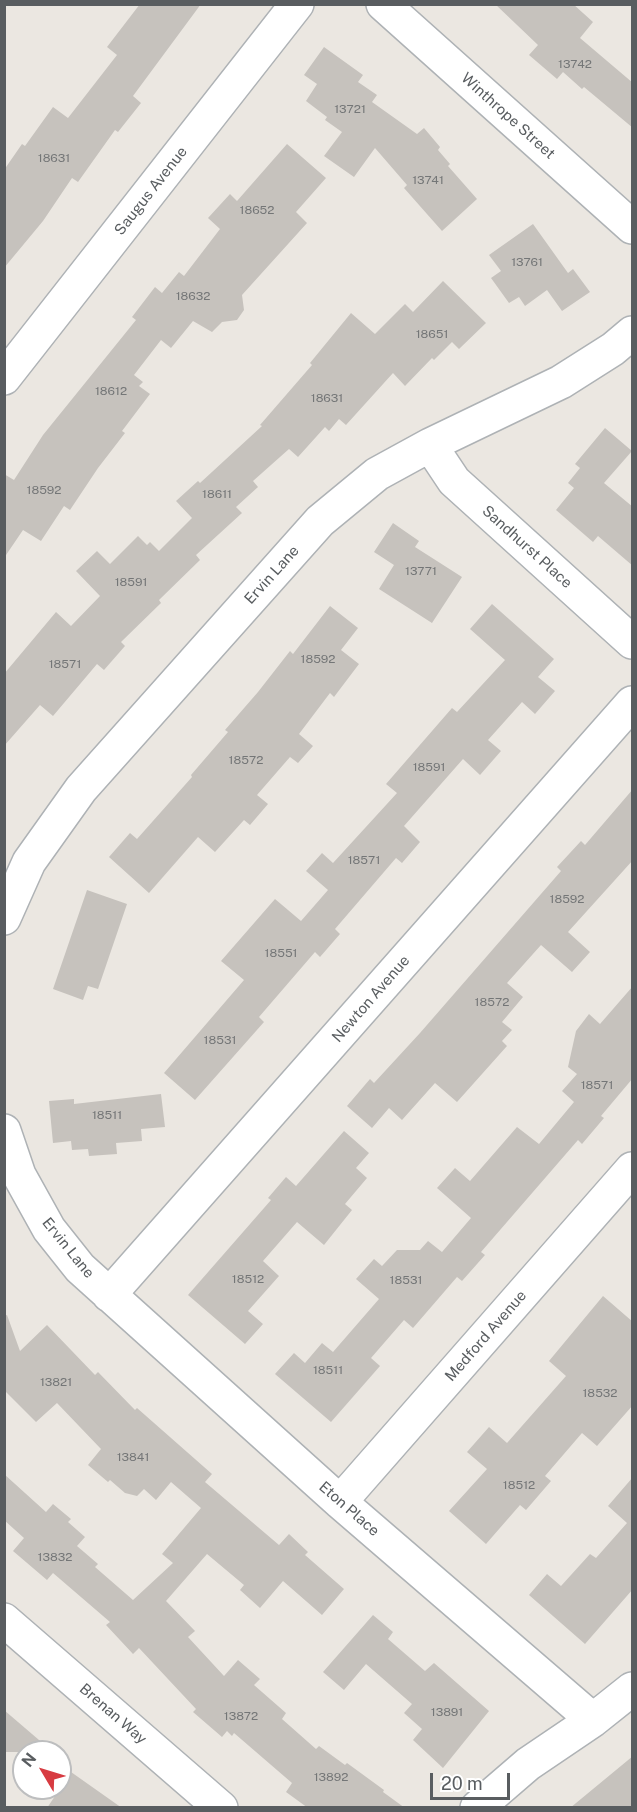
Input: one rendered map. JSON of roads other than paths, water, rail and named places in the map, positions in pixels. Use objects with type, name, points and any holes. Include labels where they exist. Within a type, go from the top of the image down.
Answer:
[{"type":"street","name":"Saugus Avenue","points":[[4,378],[297,4]]},
{"type":"street","name":"Winthrope Street","points":[[383,4],[633,227]]},
{"type":"street","name":"Ervin Lane","points":[[4,918],[29,862],[81,789],[320,521],[376,474],[430,445],[561,382],[613,349],[633,333]]},
{"type":"street","name":"Sandhurst Place","points":[[430,445],[454,481],[633,642]]},
{"type":"street","name":"Newton Avenue","points":[[109,1295],[633,703]]},
{"type":"street","name":"Ervin Lane","points":[[4,1131],[20,1175],[49,1229],[80,1268],[109,1295]]},
{"type":"street","name":"Medford Avenue","points":[[340,1502],[633,1169]]},
{"type":"street","name":"Eton Place","points":[[109,1295],[340,1502],[592,1720]]},
{"type":"street","name":"Brenan Way","points":[[4,1620],[221,1808]]},
{"type":"street","points":[[477,1808],[528,1764],[633,1689]]}]
